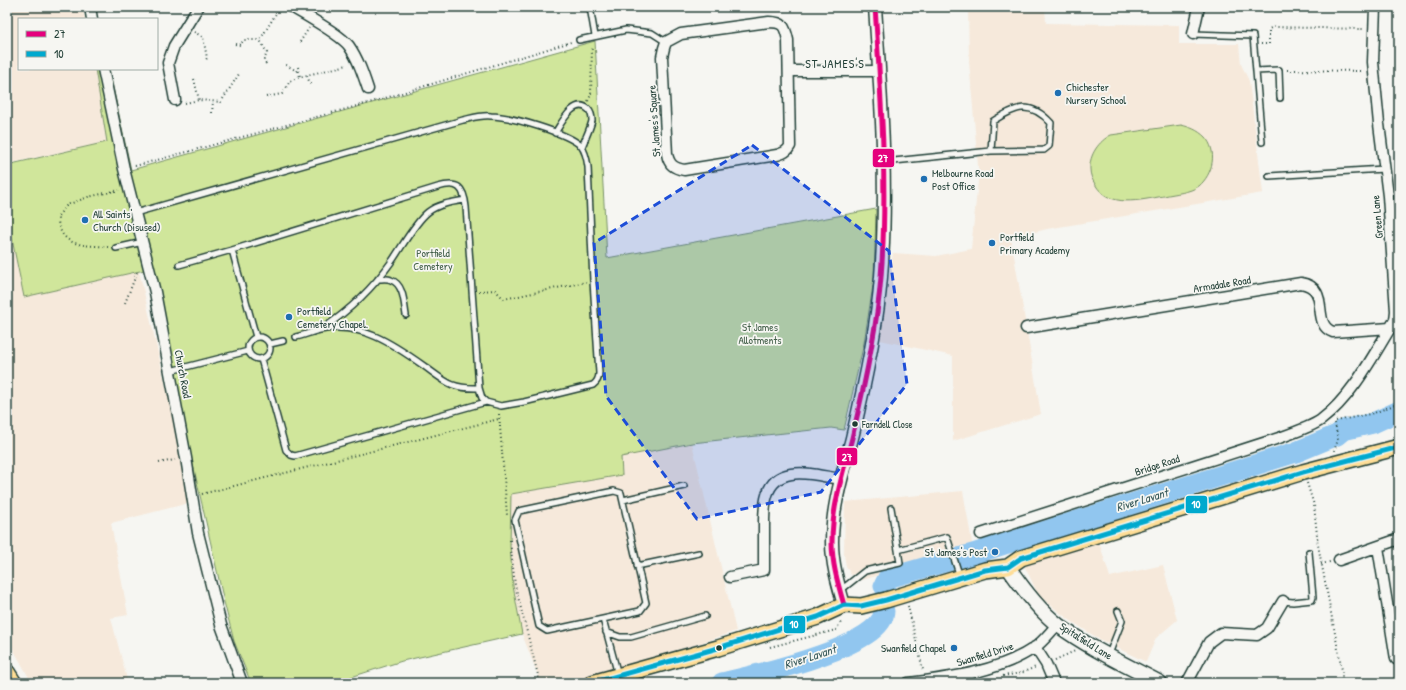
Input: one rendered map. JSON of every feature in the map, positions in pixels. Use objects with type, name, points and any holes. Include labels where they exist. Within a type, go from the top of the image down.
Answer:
[{"type":"main road","points":[[592,683],[726,646],[818,617],[842,598],[861,606],[913,591],[958,572],[1008,567],[1021,558],[1329,465],[1399,447]]},
{"type":"main road","name":"Spitalfield Lane","points":[[1008,567],[1038,605],[1058,624],[1108,656],[1160,683]]},
{"type":"main road","points":[[7,672],[14,683]]},
{"type":"street","points":[[90,7],[92,18]]},
{"type":"street","points":[[175,100],[168,63],[174,46],[198,7]]},
{"type":"street","points":[[292,7],[348,45],[358,61],[368,89]]},
{"type":"street","points":[[842,598],[835,572],[832,543],[834,514],[872,345],[881,278],[884,199],[875,7]]},
{"type":"street","points":[[1193,34],[1199,7]]},
{"type":"street","name":"Green Lane","points":[[1336,407],[1366,368],[1390,328],[1396,312],[1388,196],[1374,70],[1375,7]]},
{"type":"street","name":"St James's Square","points":[[768,22],[776,22],[782,25],[786,30],[788,40],[790,146],[788,150],[777,155],[684,170],[671,166],[667,154],[662,57],[666,42],[681,34],[768,22]]},
{"type":"street","name":"Church Road","points":[[103,70],[128,188],[155,292],[186,458],[198,533],[221,624],[242,683]]},
{"type":"street","points":[[789,71],[879,71]]},
{"type":"street","name":"Armadale Road","points":[[1026,328],[1301,283],[1309,284],[1315,290],[1323,325],[1327,330],[1333,332],[1390,328]]},
{"type":"street","name":"Bridge Road","points":[[981,534],[1279,438],[1320,421],[1336,407]]},
{"type":"street","points":[[730,577],[764,570],[765,500],[769,489],[779,478],[793,474],[802,474],[841,479]]},
{"type":"street","points":[[1339,560],[1399,539]]},
{"type":"street","points":[[1378,547],[1396,659]]},
{"type":"street","points":[[1188,683],[1209,642],[1221,633],[1257,635],[1267,628],[1283,601]]},
{"type":"street","name":"Swanfield Drive","points":[[908,683],[974,672],[1014,660],[1035,647],[1058,624]]},
{"type":"street","points":[[1035,647],[1046,664],[1054,683]]},
{"type":"lane","points":[[590,7],[594,37]]},
{"type":"lane","points":[[579,40],[626,30],[652,33],[666,42]]},
{"type":"lane","points":[[1193,34],[1253,36],[1262,142]]},
{"type":"lane","points":[[1256,71],[1279,70],[1280,98]]},
{"type":"lane","points":[[555,133],[570,110],[577,106],[584,107],[590,111],[592,120],[582,147]]},
{"type":"lane","points":[[883,162],[992,152],[1044,150],[1049,146],[1051,123],[1045,116],[1034,110],[1023,108],[1009,111],[993,121],[992,152]]},
{"type":"lane","points":[[135,213],[473,117],[489,115],[497,116],[555,133],[582,147],[588,167],[599,378],[596,383],[589,387],[508,406],[498,406],[486,402],[482,398],[479,388],[465,200],[463,191],[460,187],[450,184],[232,250],[179,264]]},
{"type":"lane","points":[[1269,176],[1384,170]]},
{"type":"lane","points":[[321,330],[352,305],[378,280],[428,211],[442,205],[465,200]]},
{"type":"lane","points":[[116,248],[144,247]]},
{"type":"lane","points":[[232,250],[256,337]]},
{"type":"lane","points":[[378,280],[391,279],[399,286],[403,297],[406,315]]},
{"type":"lane","points":[[296,337],[321,330],[357,330],[375,336],[401,350],[450,385],[462,388],[479,388]]},
{"type":"lane","points":[[259,336],[266,338],[270,344],[270,352],[261,359],[252,356],[248,351],[250,341],[256,337],[259,336]]},
{"type":"lane","points":[[270,344],[283,341]]},
{"type":"lane","points":[[170,371],[248,351]]},
{"type":"lane","points":[[261,359],[286,450],[291,456],[486,402]]},
{"type":"lane","points":[[623,500],[684,486]]},
{"type":"lane","points":[[614,491],[621,493],[623,500],[646,603],[640,611],[547,631],[539,626],[516,520],[519,511],[614,491]]},
{"type":"lane","points":[[842,598],[865,570],[900,563],[891,508]]},
{"type":"lane","points":[[898,550],[947,537],[958,572]]},
{"type":"lane","points":[[1283,601],[1293,602],[1312,600],[1309,552]]},
{"type":"lane","points":[[637,566],[699,553]]},
{"type":"lane","points":[[1108,656],[1122,620],[1118,611]]},
{"type":"lane","points":[[606,632],[620,637],[631,637],[705,616]]},
{"type":"lane","points":[[603,619],[618,676]]},
{"type":"path","points":[[59,10],[76,7]]},
{"type":"path","points":[[260,40],[280,7]]},
{"type":"path","points":[[300,42],[313,20]]},
{"type":"path","points":[[186,27],[203,37],[207,58],[205,62]]},
{"type":"path","points":[[1254,44],[1269,44],[1269,29],[1273,27],[1374,29]]},
{"type":"path","points":[[584,107],[591,95],[594,37]]},
{"type":"path","points":[[235,44],[240,45],[244,40],[260,40]]},
{"type":"path","points":[[260,40],[267,53],[264,60],[266,64]]},
{"type":"path","points":[[124,169],[372,102],[579,40]]},
{"type":"path","points":[[266,97],[282,94],[290,81],[358,61]]},
{"type":"path","points":[[286,65],[299,72]]},
{"type":"path","points":[[298,67],[300,78]]},
{"type":"path","points":[[1279,70],[1374,70]]},
{"type":"path","points":[[175,100],[180,104],[199,100],[221,102],[239,74]]},
{"type":"path","points":[[307,76],[311,86]]},
{"type":"path","points":[[194,79],[199,100]]},
{"type":"path","points":[[212,113],[213,102]]},
{"type":"path","points":[[116,248],[75,244],[68,240],[60,229],[58,216],[67,205],[88,197],[128,188]]},
{"type":"path","points":[[125,303],[144,247]]},
{"type":"path","points":[[472,292],[495,290],[504,299],[593,281]]},
{"type":"path","points":[[1335,421],[1374,413],[1399,403]]},
{"type":"path","points":[[192,497],[499,419],[507,516]]},
{"type":"path","points":[[1336,429],[1338,440]]},
{"type":"path","points":[[159,463],[186,458]]},
{"type":"path","points":[[1306,480],[1314,505],[1318,545],[1342,670],[1342,683]]},
{"type":"path","points":[[510,538],[515,585],[540,683]]},
{"type":"path","points":[[913,591],[915,599],[907,601],[925,681]]},
{"type":"path","points":[[998,677],[1021,673],[1081,649]]},
{"type":"highlighted area","points":[[752,145],[889,251],[907,384],[821,492],[697,519],[606,396],[594,243]]},
{"type":"shaded area","points":[[7,7],[82,7],[85,18],[18,18],[18,70],[95,70],[107,142],[7,164]]},
{"type":"shaded area","name":"Portfield Primary Academy","points":[[968,7],[1045,7],[1046,23],[1179,25],[1179,44],[1239,44],[1241,64],[1249,81],[1263,193],[1047,229],[1011,238],[1041,414],[953,441],[953,356],[880,340],[893,253],[936,256],[971,249],[978,181],[978,166],[969,61]]},
{"type":"shaded area","points":[[7,215],[24,297],[139,271],[193,502],[111,523],[128,615],[111,618],[128,683],[32,683],[7,638]]},
{"type":"shaded area","points":[[692,443],[736,631],[582,683],[541,683],[522,634],[513,586],[510,546],[511,494],[622,475],[621,457]]},
{"type":"shaded area","points":[[963,491],[973,548],[859,581],[860,572],[851,575],[846,566],[844,555],[845,502]]},
{"type":"shaded area","points":[[1099,542],[1110,577],[1163,565],[1177,620],[1156,638],[1146,662],[1099,639],[1068,619],[1039,596],[1024,565]]},
{"type":"green space","name":"Portfield Cemetery","points":[[595,41],[607,258],[876,209],[874,279],[864,343],[844,430],[831,428],[692,443],[621,457],[622,475],[511,494],[510,546],[513,586],[522,634],[402,661],[332,683],[251,683],[234,641],[224,602],[149,269],[24,297],[7,215],[7,165],[107,142],[95,70],[109,70],[131,170]]},
{"type":"green space","points":[[1181,125],[1194,129],[1205,137],[1212,149],[1212,162],[1208,175],[1199,186],[1191,190],[1135,201],[1117,200],[1108,197],[1101,192],[1092,179],[1090,164],[1093,154],[1103,141],[1111,135]]},
{"type":"waterway","name":"River Lavant","points":[[884,586],[888,578],[976,553],[1296,452],[1337,435],[1343,430],[1373,423],[1399,411]]},
{"type":"waterway","name":"River Lavant","points":[[722,683],[786,667],[840,648],[863,636],[878,624],[884,611]]},
{"type":"transit line","name":"27","points":[[844,605],[834,566],[832,529],[839,490],[870,358],[879,297],[883,243],[883,142],[875,7]]},
{"type":"transit line","name":"10","points":[[592,683],[718,648],[818,617],[844,605],[861,606],[886,600],[985,570],[1008,567],[1021,558],[1303,472],[1399,447]]},
{"type":"place","name":"Chichester Nursery School","points":[[1058,93]]},
{"type":"place","name":"Melbourne Road Post Office","points":[[924,179]]},
{"type":"place","name":"All Saints' Church (Disused)","points":[[85,220]]},
{"type":"place","name":"Portfield Primary Academy","points":[[992,243]]},
{"type":"place","name":"Portfield Cemetery Chapel.","points":[[289,317]]},
{"type":"place","name":"Farndell Close","points":[[855,424]]},
{"type":"place","name":"St James's Post","points":[[995,552]]},
{"type":"place","name":"Swanfield Chapel","points":[[954,648]]},
{"type":"district","name":"ST JAMES'S","points":[[835,64]]},
{"type":"park label","name":"St James Allotments","points":[[760,333]]}]
